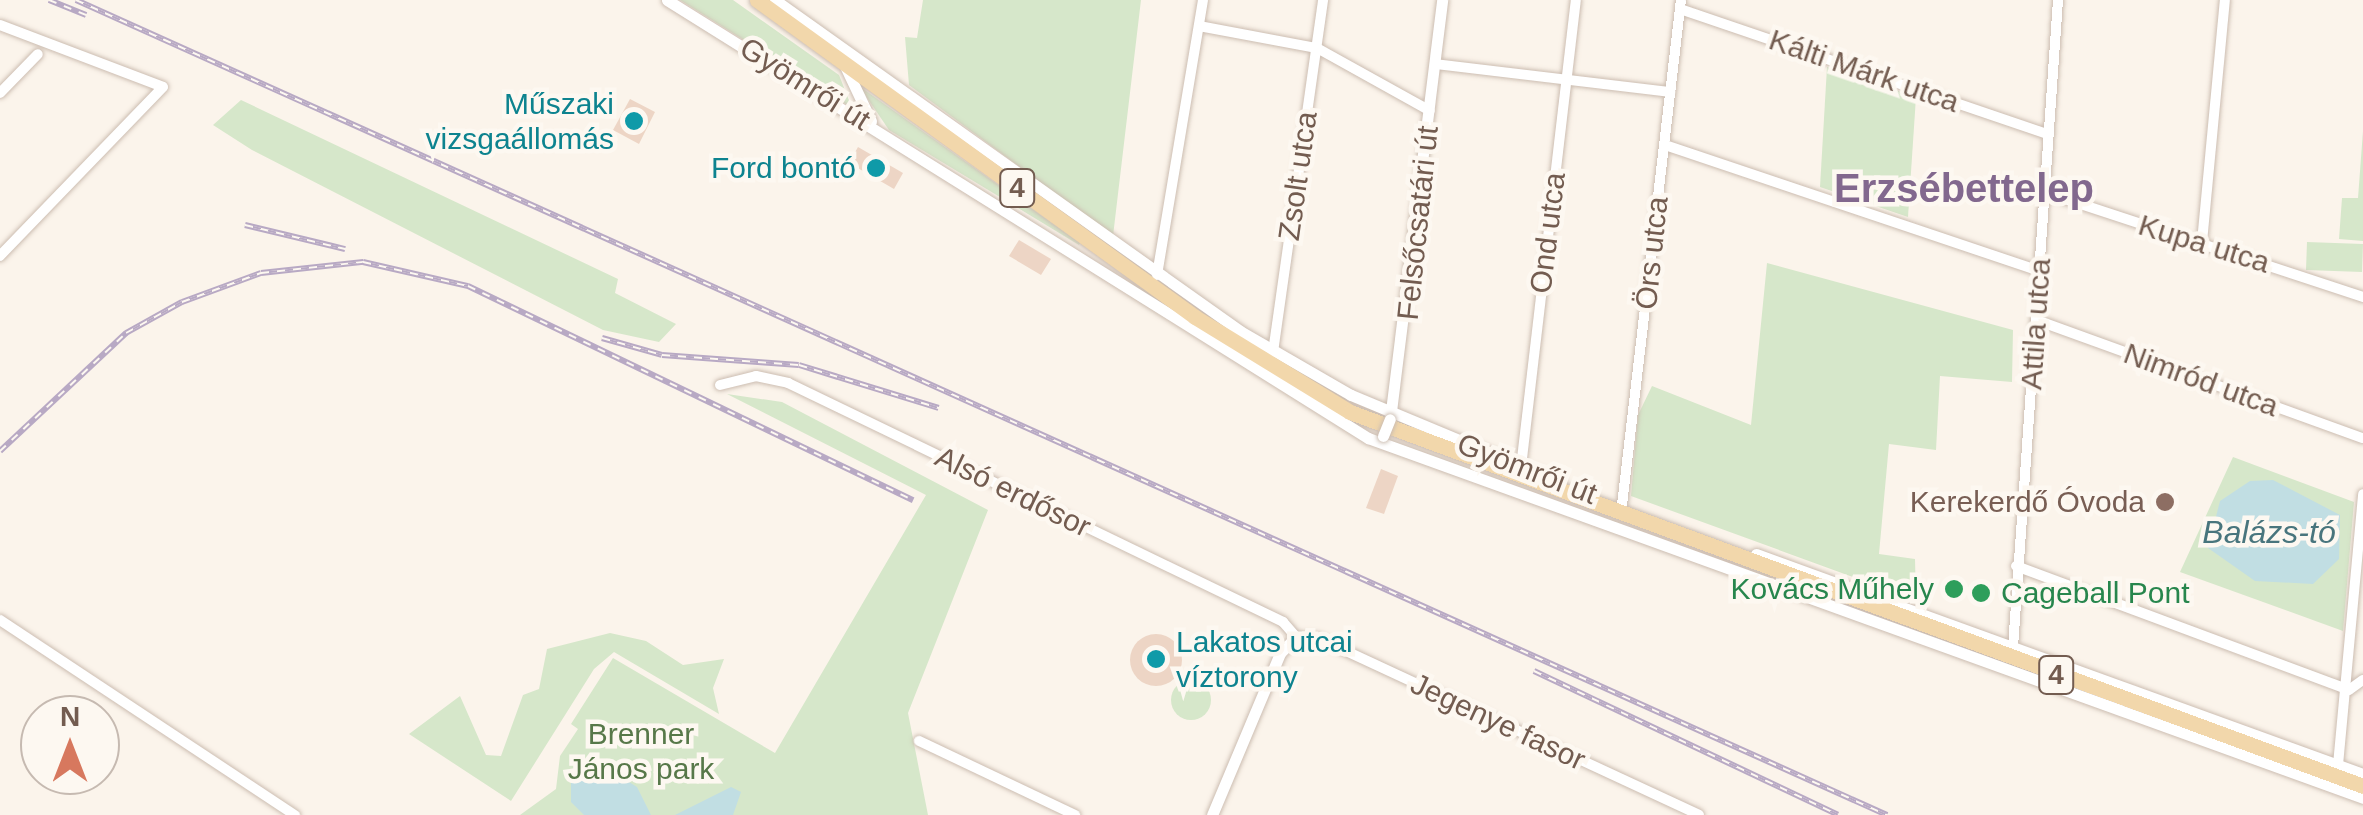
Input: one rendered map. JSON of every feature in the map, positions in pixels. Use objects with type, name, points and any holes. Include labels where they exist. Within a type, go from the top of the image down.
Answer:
[{"type":"main road","name":"4","points":[[756,0],[1195,317],[1350,412],[2363,786]]},
{"type":"street","name":"Gyömrői út","points":[[667,0],[892,137],[1254,375],[1381,440],[2363,798]]},
{"type":"street","name":"Gyömrői út","points":[[775,0],[1157,276],[1274,352],[1392,416],[1622,506],[2363,774]]},
{"type":"street","points":[[1157,276],[1203,0]]},
{"type":"street","name":"Zsolt utca","points":[[1274,352],[1323,0]]},
{"type":"street","name":"Felsőcsatári út","points":[[1381,440],[1392,416],[1442,0]]},
{"type":"street","name":"Ond utca","points":[[1521,467],[1576,0]]},
{"type":"street","name":"Attila utca","points":[[2012,647],[2039,322],[2058,0]]},
{"type":"street","points":[[2202,242],[2225,0]]},
{"type":"street","name":"Kálti Márk utca","points":[[1680,4],[2048,134]]},
{"type":"street","name":"Örs utca","points":[[1622,506],[1680,4]]},
{"type":"street","points":[[0,25],[103,60],[163,87],[0,256]]},
{"type":"street","points":[[1200,26],[1316,48],[1430,111]]},
{"type":"street","points":[[0,93],[38,54]]},
{"type":"street","name":"Gyömrői út","points":[[840,58],[866,116],[892,137]]},
{"type":"street","points":[[1435,64],[1670,92]]},
{"type":"street","points":[[1665,144],[2040,271]]},
{"type":"street","name":"Kupa utca","points":[[2044,192],[2363,297]]},
{"type":"street","name":"Nimród utca","points":[[2039,322],[2363,438]]},
{"type":"street","name":"Alsó erdősor","points":[[720,386],[748,376],[788,383],[1283,622],[1296,637]]},
{"type":"street","points":[[2338,765],[2349,690],[2363,494]]},
{"type":"street","points":[[2016,566],[2349,690]]},
{"type":"street","points":[[0,620],[295,815]]},
{"type":"street","points":[[1212,815],[1280,653],[1296,637]]},
{"type":"street","name":"Jegenye fasor","points":[[1296,637],[1318,638],[1699,815]]},
{"type":"street","points":[[2349,690],[2363,680]]},
{"type":"street","points":[[919,742],[1075,815]]},
{"type":"green space","points":[[680,0],[733,0],[839,75],[852,108]]},
{"type":"green space","points":[[923,0],[1141,0],[1113,236],[909,85],[905,37],[917,38]]},
{"type":"green space","points":[[1827,67],[1916,97],[1908,217],[1820,187]]},
{"type":"green space","points":[[859,86],[1080,243],[1079,245],[889,130]]},
{"type":"green space","points":[[241,100],[618,279],[615,293],[676,324],[659,342],[603,330],[252,150],[213,125]]},
{"type":"green space","points":[[2363,131],[2363,241],[2339,239],[2342,198],[2358,198]]},
{"type":"green space","points":[[2307,242],[2363,244],[2362,272],[2306,270]]},
{"type":"green space","points":[[1767,263],[2013,330],[2012,382],[1940,376],[1936,450],[1889,444],[1879,554],[1915,559],[1916,600],[1631,496],[1638,415],[1652,386],[1751,425]]},
{"type":"green space","name":"Brenner János park","points":[[727,394],[782,402],[988,510],[908,713],[928,815],[520,815],[556,789],[560,756],[578,729],[571,724],[613,658],[775,753],[926,495]]},
{"type":"green space","points":[[2233,457],[2354,502],[2343,631],[2180,572]]},
{"type":"green space","points":[[610,633],[646,641],[683,665],[724,659],[713,688],[719,714],[614,652],[594,669],[511,801],[409,734],[460,696],[486,755],[501,756],[523,695],[539,689],[547,649]]},
{"type":"green space","points":[[1191,680],[1205,686],[1211,700],[1205,714],[1191,720],[1177,714],[1171,700],[1177,686]]},
{"type":"water","name":"Balázs-tó","points":[[2273,480],[2340,515],[2339,559],[2313,584],[2255,581],[2208,548],[2220,501],[2250,481]]},
{"type":"water","points":[[616,774],[637,787],[651,815],[584,815],[571,802],[571,783]]},
{"type":"water","points":[[731,787],[741,792],[733,815],[675,815]]},
{"type":"building","name":"Műszaki vizsgaállomás","points":[[630,99],[655,112],[639,144],[613,130]]},
{"type":"building","name":"Ford bontó","points":[[858,147],[903,173],[894,189],[849,163]]},
{"type":"building","points":[[1019,240],[1051,259],[1041,275],[1009,256]]},
{"type":"building","points":[[1381,469],[1398,476],[1384,514],[1366,508]]},
{"type":"building","name":"Lakatos utcai víztorony","points":[[1156,634],[1175,641],[1182,660],[1175,679],[1156,686],[1137,679],[1130,660],[1137,641]]},
{"type":"railway","points":[[49,0],[86,15]]},
{"type":"railway","points":[[76,0],[1887,815]]},
{"type":"railway","points":[[245,225],[345,249]]},
{"type":"railway","points":[[0,451],[126,333],[182,302],[261,273],[363,262],[468,286],[913,500]]},
{"type":"railway","points":[[602,338],[662,355],[799,365],[939,408]]},
{"type":"railway","points":[[1534,671],[1838,815]]},
{"type":"place","name":"Műszaki vizsgaállomás","points":[[634,121]]},
{"type":"place","name":"Ford bontó","points":[[876,168]]},
{"type":"place","name":"Kerekerdő Óvoda","points":[[2165,502]]},
{"type":"place","name":"Kovács Műhely","points":[[1954,589]]},
{"type":"place","name":"Cageball Pont","points":[[1981,593]]},
{"type":"place","name":"Lakatos utcai víztorony","points":[[1156,659]]},
{"type":"district","name":"Erzsébettelep","points":[[1964,188]]}]
